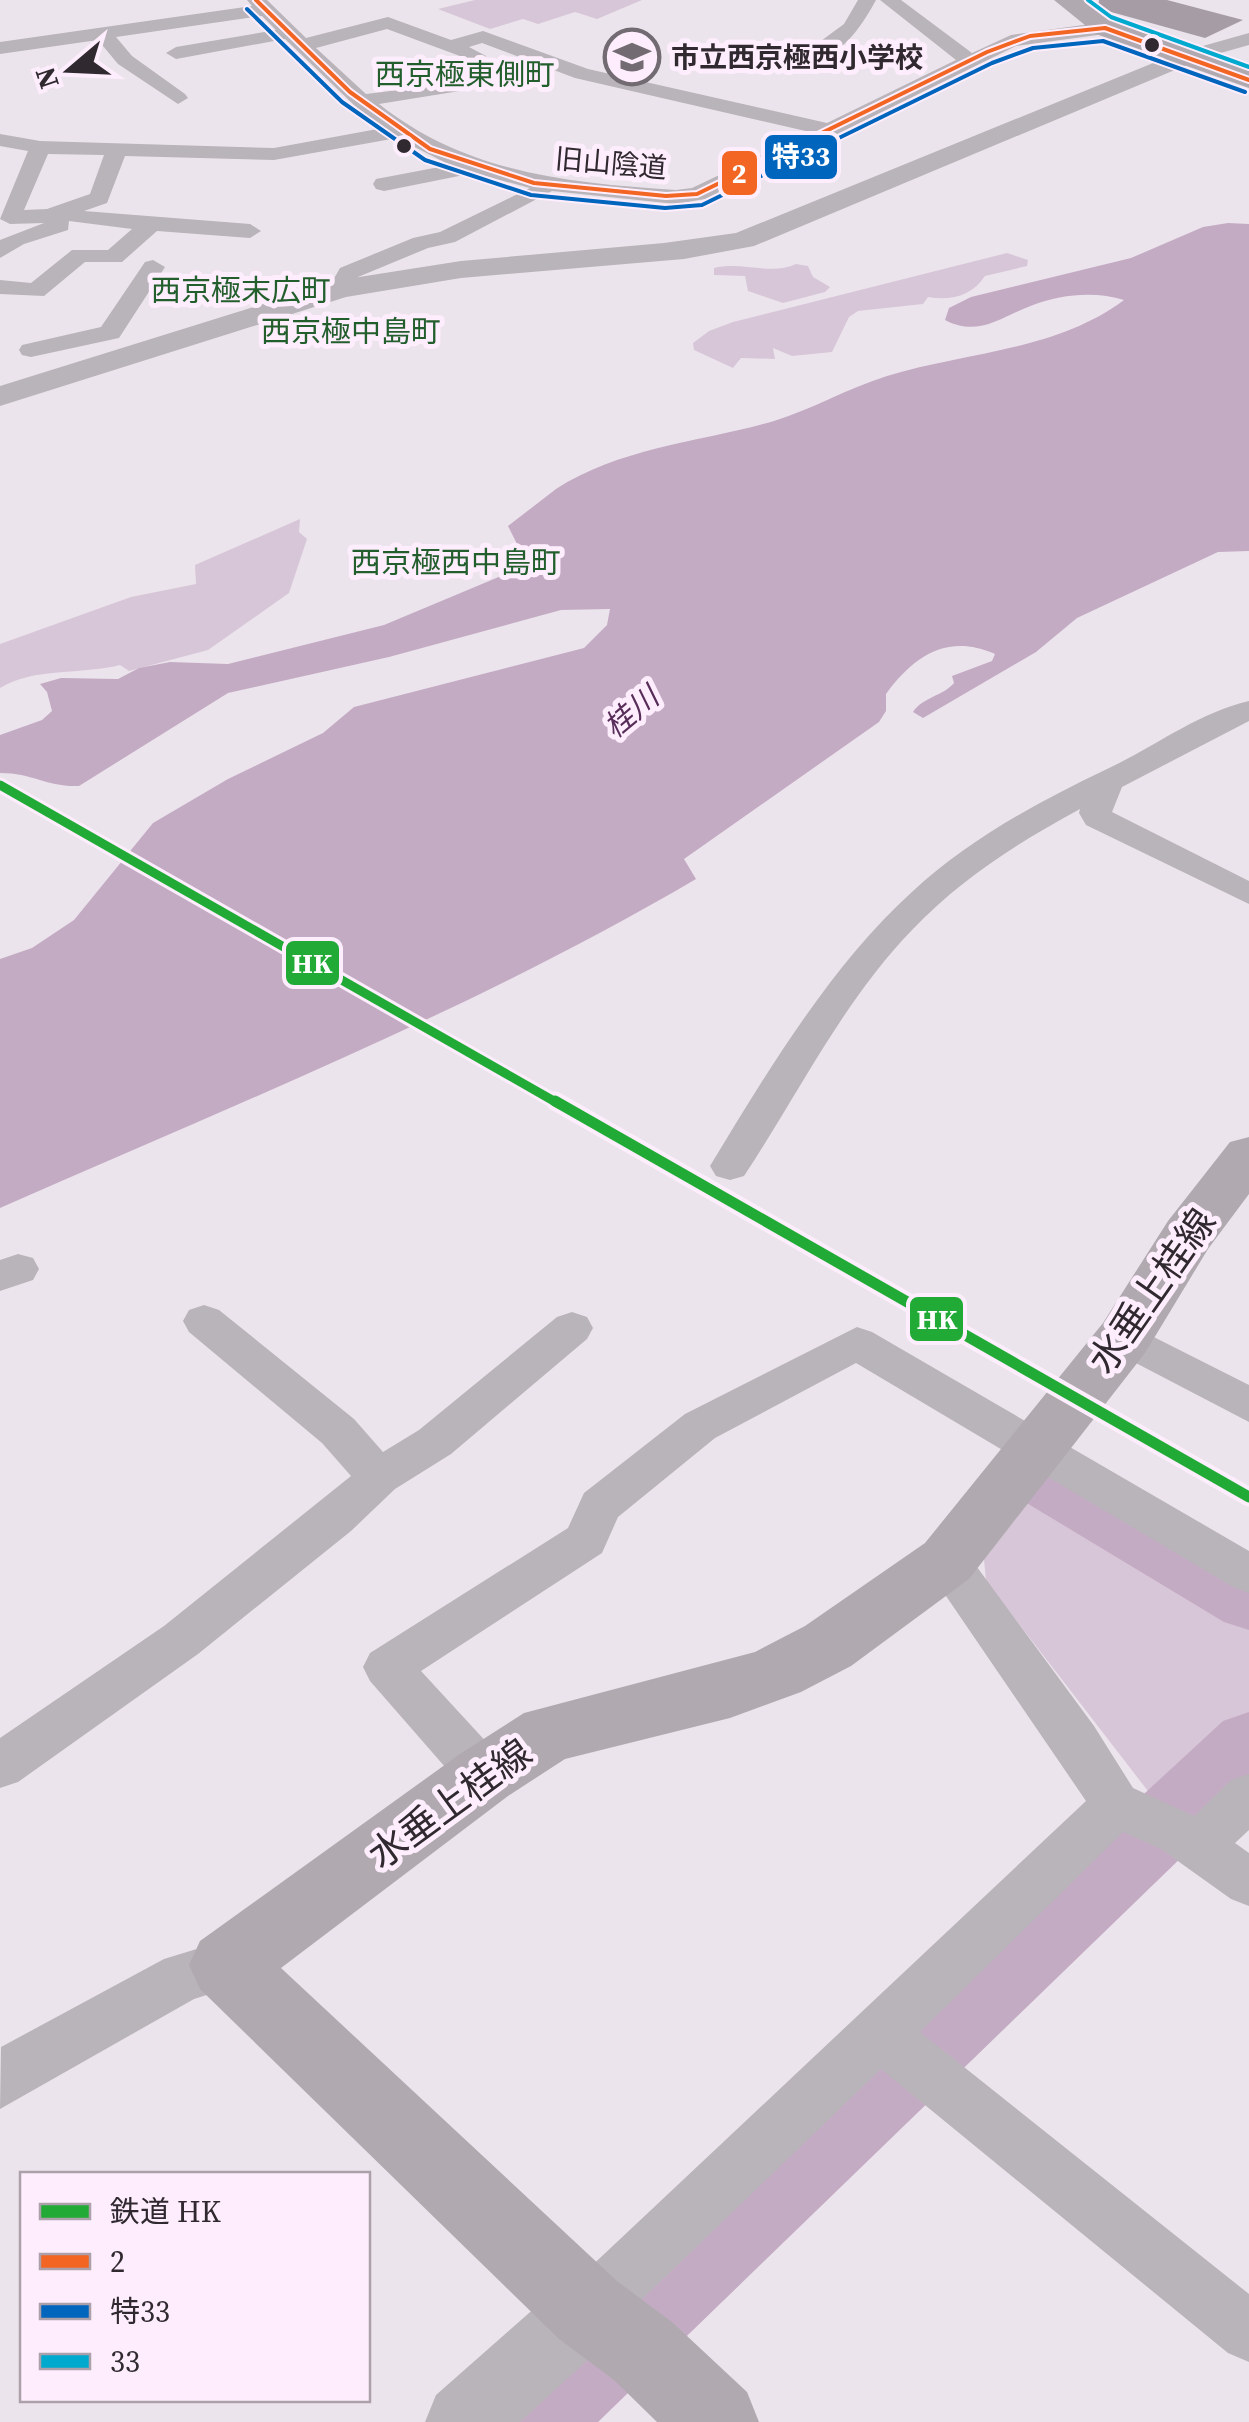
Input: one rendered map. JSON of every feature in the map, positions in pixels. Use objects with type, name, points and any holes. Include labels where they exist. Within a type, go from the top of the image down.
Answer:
[{"type":"main road","points":[[1067,0],[1105,28],[1249,80]]},
{"type":"main road","name":"水垂上桂線","points":[[226,1965],[484,1775],[548,1734],[730,1689],[778,1672],[828,1646],[947,1561],[1124,1338],[1188,1235],[1249,1155]]},
{"type":"main road","points":[[226,1965],[717,2422]]},
{"type":"street","points":[[817,53],[852,28],[867,0]]},
{"type":"street","points":[[889,0],[954,52],[972,60]]},
{"type":"street","points":[[0,48],[103,34],[261,3]]},
{"type":"street","name":"旧山陰道","points":[[261,3],[361,100],[430,148],[477,166],[546,184],[686,196],[738,176],[972,60],[1030,36],[1105,28]]},
{"type":"street","points":[[176,53],[297,39],[388,23],[520,74]]},
{"type":"street","points":[[103,34],[126,60],[178,98]]},
{"type":"street","points":[[452,46],[483,37],[582,74],[829,130]]},
{"type":"street","points":[[0,396],[340,289],[436,270],[696,250],[744,240],[1249,38]]},
{"type":"street","points":[[361,100],[465,85]]},
{"type":"street","points":[[554,88],[614,102],[631,87]]},
{"type":"street","points":[[0,140],[40,147],[274,154],[400,130]]},
{"type":"street","points":[[40,147],[10,217],[72,214],[250,231]]},
{"type":"street","points":[[0,251],[16,239],[99,198],[117,150]]},
{"type":"street","points":[[384,184],[477,166]]},
{"type":"street","points":[[340,289],[348,273],[447,237],[538,193],[546,184]]},
{"type":"street","points":[[0,287],[36,291],[80,255],[114,257],[150,224]]},
{"type":"street","points":[[22,356],[110,333],[153,267]]},
{"type":"street","points":[[22,356],[54,321]]},
{"type":"street","points":[[22,356],[150,349]]},
{"type":"street","points":[[730,1166],[874,950],[939,884],[994,842],[1249,710]]},
{"type":"street","points":[[1109,780],[1095,813],[1098,818],[1249,894]]},
{"type":"street","points":[[204,1320],[338,1431],[379,1477]]},
{"type":"street","points":[[0,1766],[180,1640],[335,1518],[379,1477],[434,1442],[572,1328]]},
{"type":"street","points":[[1124,1338],[1249,1405]]},
{"type":"street","points":[[484,1775],[387,1667],[586,1540],[600,1506],[700,1426],[857,1342],[1249,1574]]},
{"type":"street","points":[[947,1561],[990,1627],[1090,1759],[1158,1825],[1249,1882]]},
{"type":"street","points":[[463,2422],[551,2347],[611,2326],[902,2051],[1093,1831],[1158,1825],[1249,1796]]},
{"type":"street","points":[[0,2082],[20,2066],[183,1977],[226,1965]]},
{"type":"street","points":[[902,2051],[1249,2332]]},
{"type":"shaded area","points":[[475,0],[642,0],[597,19],[575,12],[538,24],[523,19],[490,29],[438,9]]},
{"type":"shaded area","points":[[1007,253],[1028,260],[1027,266],[985,276],[960,296],[928,297],[923,304],[858,311],[849,317],[832,352],[792,356],[773,348],[775,359],[741,358],[733,368],[694,350],[693,343],[709,331],[733,322]]},
{"type":"shaded area","points":[[796,264],[808,266],[813,277],[830,287],[825,292],[783,303],[748,291],[745,276],[714,275],[714,268],[725,266],[777,269]]},
{"type":"shaded area","points":[[300,519],[299,532],[307,539],[289,593],[208,650],[129,671],[120,665],[43,674],[0,688],[0,644],[131,597],[196,584],[195,565]]},
{"type":"shaded area","points":[[1035,1487],[1249,1613],[1249,1723],[1168,1802],[1151,1795],[986,1581],[983,1549]]},
{"type":"water","name":"桂川","points":[[1249,224],[1249,551],[1218,552],[1077,618],[1036,652],[923,718],[913,712],[954,683],[952,676],[992,661],[995,654],[962,646],[933,652],[908,669],[886,694],[886,711],[879,722],[684,859],[696,879],[441,1013],[0,1208],[0,959],[32,948],[74,920],[153,823],[228,779],[323,733],[354,707],[584,648],[607,625],[610,609],[561,610],[389,657],[228,693],[79,786],[0,773],[0,735],[42,720],[52,711],[47,692],[40,684],[61,678],[118,679],[139,668],[170,662],[228,664],[384,625],[520,568],[520,550],[508,526],[581,475],[635,455],[774,421],[887,376],[1069,330],[1124,300],[1102,295],[1067,296],[980,326],[945,320],[949,308],[971,297],[1131,258],[1203,227]]},
{"type":"building","points":[[1099,0],[1167,0],[1243,20],[1205,38],[1104,10],[1098,6]]},
{"type":"waterway","points":[[1049,1483],[1249,1601]]},
{"type":"waterway","points":[[532,2422],[1249,1744]]},
{"type":"rail line","name":"HK","points":[[0,785],[1249,1497]]},
{"type":"transit line","name":"2","points":[[256,0],[350,92],[430,149],[534,183],[666,196],[697,194],[987,52],[1030,36],[1105,28],[1249,80]]},
{"type":"transit line","name":"33","points":[[1088,0],[1111,17],[1249,67]]},
{"type":"transit line","name":"特33","points":[[247,9],[342,102],[425,160],[531,195],[665,208],[702,205],[992,63],[1033,48],[1103,41],[1245,92]]},
{"type":"place","name":"市立西京極西小学校","points":[[632,57]]},
{"type":"district","name":"西京極東側町","points":[[465,74]]},
{"type":"district","name":"西京極末広町","points":[[241,290]]},
{"type":"district","name":"西京極中島町","points":[[351,331]]},
{"type":"district","name":"西京極西中島町","points":[[456,562]]}]
